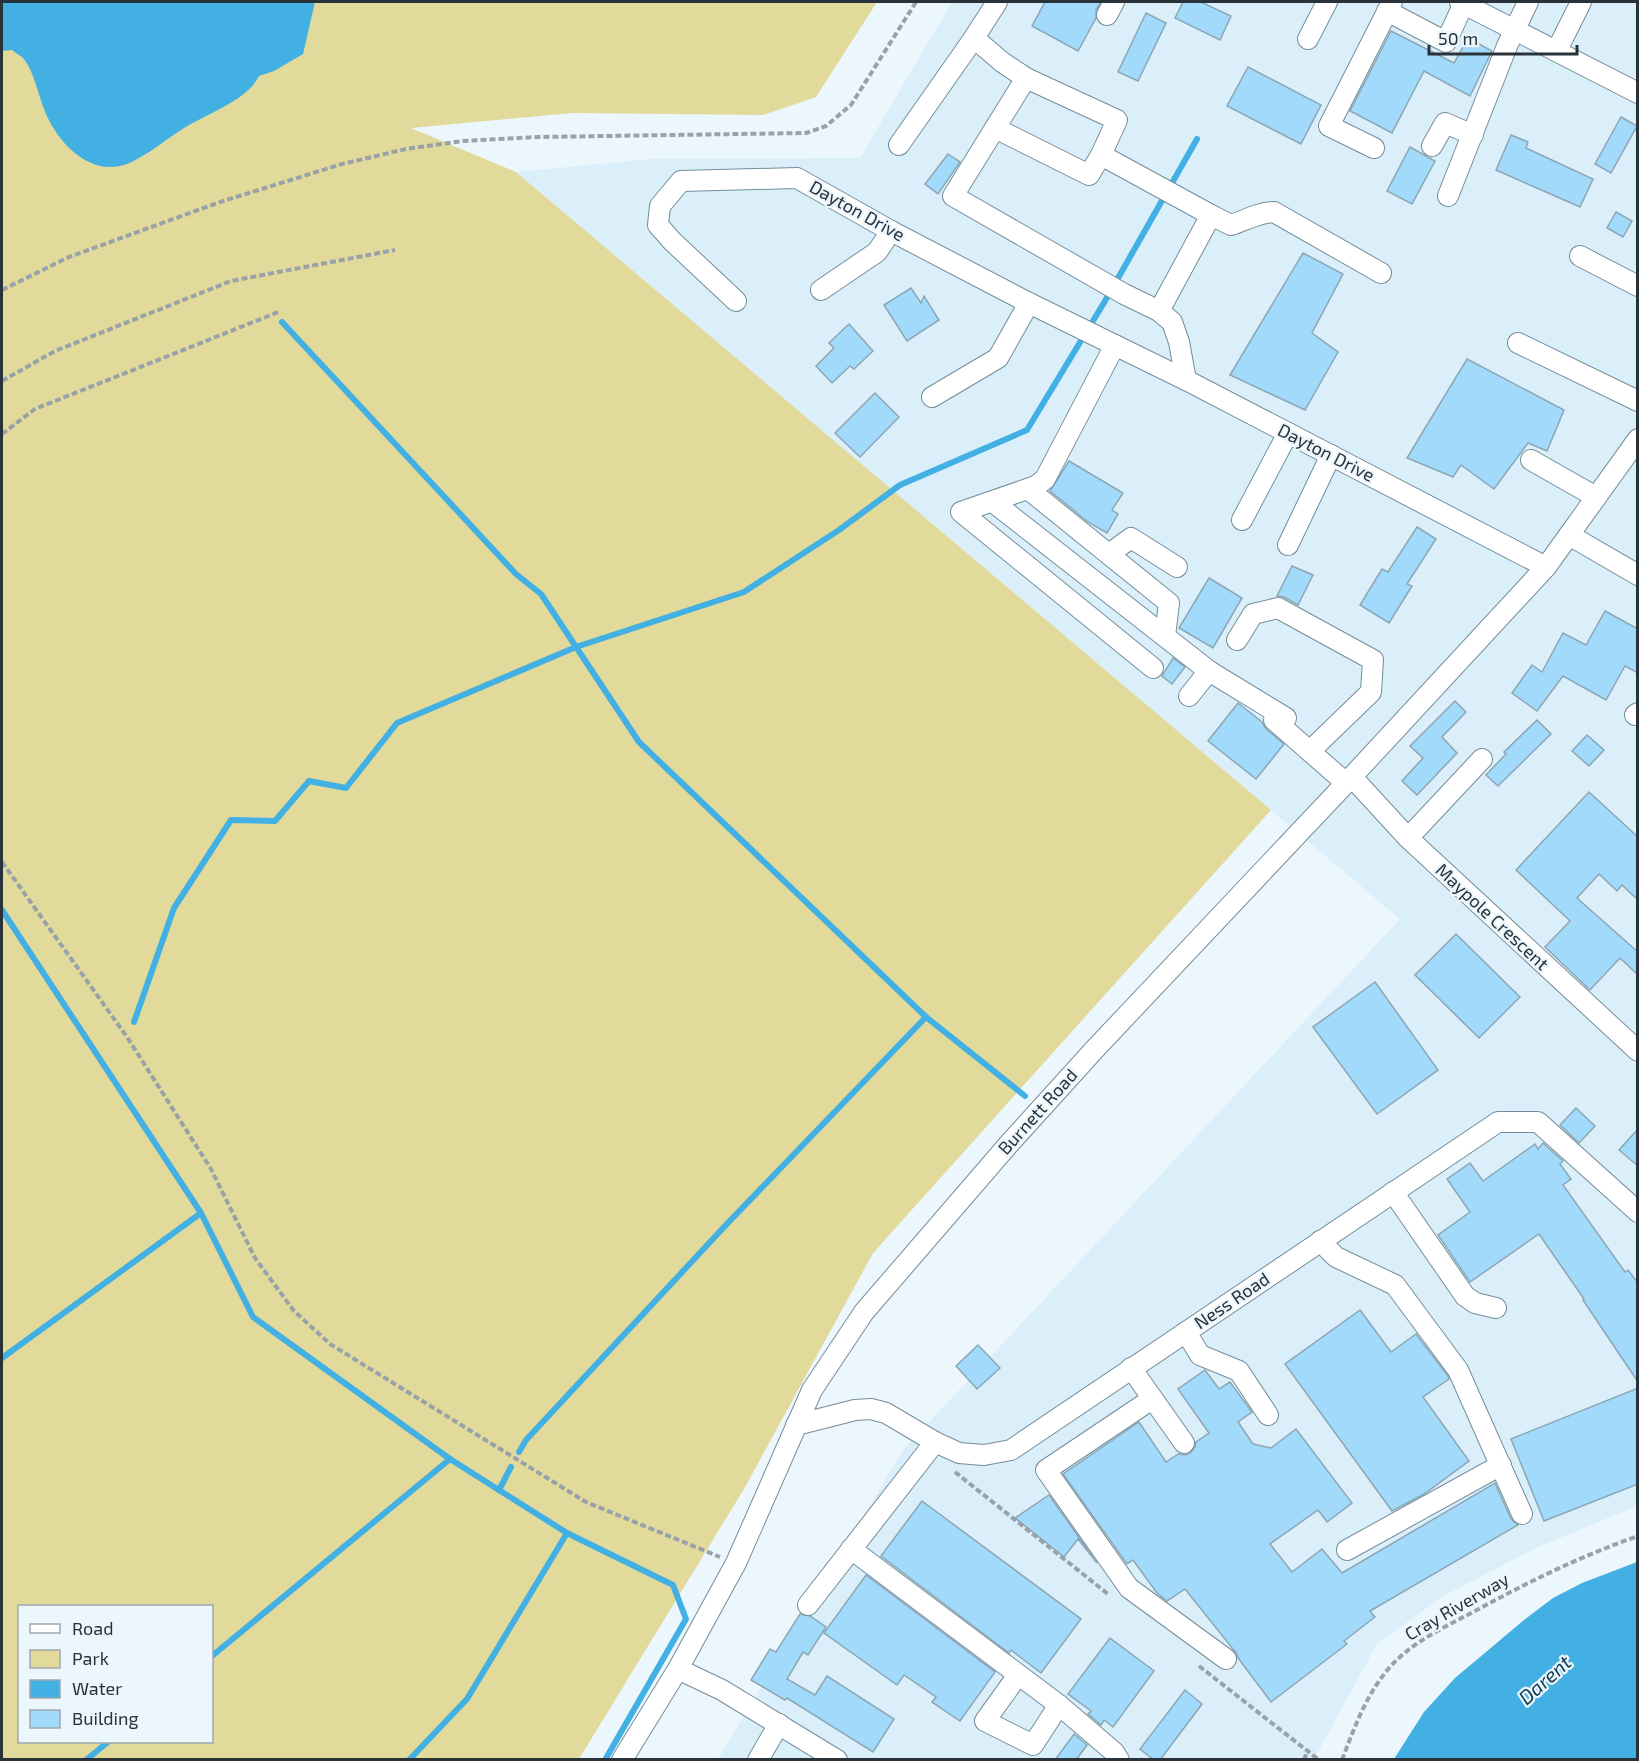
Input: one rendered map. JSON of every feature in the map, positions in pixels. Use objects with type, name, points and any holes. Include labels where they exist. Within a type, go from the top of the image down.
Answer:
[{"type":"street","points":[[899,146],[997,2]]},
{"type":"street","points":[[1308,39],[1327,2]]},
{"type":"street","points":[[1374,148],[1329,126],[1390,6],[1446,42],[1462,2],[1638,93]]},
{"type":"street","points":[[1448,196],[1507,46],[1528,2]]},
{"type":"street","points":[[1557,50],[1581,2]]},
{"type":"street","points":[[974,38],[1002,62],[1026,78],[1117,120],[1089,176],[995,128]]},
{"type":"street","points":[[1026,78],[953,196],[1124,294],[1159,311],[1172,322],[1179,342],[1186,380]]},
{"type":"street","points":[[1432,146],[1445,123],[1473,135]]},
{"type":"street","points":[[1101,155],[1231,225],[1246,221],[1259,213],[1274,212],[1381,273]]},
{"type":"street","name":"Dayton Drive","points":[[736,301],[672,242],[658,225],[660,206],[681,182],[797,178],[891,231],[1029,303],[1186,380],[1546,567]]},
{"type":"street","points":[[1159,311],[1211,215]]},
{"type":"street","points":[[821,290],[877,252],[891,231]]},
{"type":"street","points":[[1580,256],[1638,286]]},
{"type":"street","points":[[932,397],[998,358],[1029,303]]},
{"type":"street","points":[[1110,343],[1045,479],[1036,486],[962,512],[1153,668]]},
{"type":"street","points":[[1518,343],[1638,401]]},
{"type":"street","points":[[1242,520],[1288,433]]},
{"type":"street","name":"Burnett Road","points":[[622,1760],[678,1669],[736,1563],[812,1390],[861,1316],[918,1247],[1086,1059],[1546,567],[1638,439]]},
{"type":"street","points":[[1288,545],[1331,455]]},
{"type":"street","points":[[1531,460],[1596,496]]},
{"type":"street","points":[[1028,489],[1169,603],[1165,636]]},
{"type":"street","name":"Maypole Crescent","points":[[993,501],[1209,671],[1280,719],[1310,751],[1349,780],[1408,838],[1638,1051]]},
{"type":"street","points":[[1569,534],[1638,575]]},
{"type":"street","points":[[1109,554],[1131,538],[1177,567]]},
{"type":"street","points":[[1237,640],[1253,614],[1278,608],[1373,660],[1371,692],[1310,751]]},
{"type":"street","points":[[1189,696],[1209,671]]},
{"type":"street","points":[[1408,838],[1482,759]]},
{"type":"street","name":"Ness Road","points":[[796,1425],[855,1410],[871,1409],[886,1413],[935,1442],[959,1453],[984,1455],[1011,1450],[1498,1122],[1538,1122],[1638,1212]]},
{"type":"street","points":[[1393,1192],[1465,1296],[1475,1303],[1496,1308]]},
{"type":"street","points":[[1320,1241],[1336,1257],[1395,1285],[1458,1370],[1522,1514]]},
{"type":"street","points":[[1186,1332],[1200,1354],[1239,1371],[1268,1415]]},
{"type":"street","points":[[1131,1368],[1184,1443]]},
{"type":"street","points":[[1152,1399],[1046,1470],[1129,1587],[1226,1659]]},
{"type":"street","points":[[808,1605],[935,1442]]},
{"type":"street","points":[[1347,1550],[1501,1465]]},
{"type":"street","points":[[851,1549],[1059,1705],[1114,1752],[1119,1760]]},
{"type":"street","points":[[678,1669],[722,1690],[837,1760]]},
{"type":"street","points":[[1018,1675],[985,1721],[1033,1745],[1059,1705]]},
{"type":"street","points":[[758,1760],[779,1724]]},
{"type":"path","points":[[2,290],[69,257],[220,202],[342,164],[406,149],[463,141],[538,137],[806,133],[826,126],[851,105],[916,2]]},
{"type":"path","points":[[2,381],[55,351],[231,281],[395,250]]},
{"type":"path","points":[[2,434],[35,410],[281,311]]},
{"type":"path","points":[[2,862],[127,1037],[211,1169],[255,1257],[294,1311],[330,1344],[586,1502],[736,1563]]},
{"type":"path","name":"Cray Riverway","points":[[1342,1760],[1359,1718],[1382,1677],[1400,1657],[1423,1639],[1534,1579],[1638,1536]]},
{"type":"path","points":[[1304,1760],[1308,1749],[1319,1760]]},
{"type":"shaded area","points":[[952,2],[1637,2],[1637,1506],[1536,1548],[1445,1595],[1377,1644],[1314,1759],[718,1759],[903,1450],[1400,919],[516,172],[650,159],[860,158]]},
{"type":"green space","points":[[2,2],[877,2],[816,97],[763,115],[573,113],[411,128],[516,172],[1271,810],[873,1253],[744,1489],[579,1759],[2,1760]]},
{"type":"water","points":[[2,2],[315,2],[303,54],[274,71],[259,76],[245,93],[235,100],[181,130],[141,157],[127,164],[113,167],[100,166],[87,161],[76,154],[57,133],[49,121],[27,63],[12,50],[2,51]]},
{"type":"water","name":"Darent","points":[[1637,1562],[1637,1759],[1394,1759],[1424,1712],[1455,1678],[1524,1620],[1553,1598],[1582,1583]]},
{"type":"building","points":[[1045,2],[1101,2],[1096,10],[1096,18],[1078,51],[1032,26]]},
{"type":"building","points":[[1183,2],[1201,2],[1231,16],[1220,40],[1175,18]]},
{"type":"building","points":[[1146,13],[1166,23],[1138,81],[1118,72]]},
{"type":"building","points":[[1391,31],[1454,63],[1468,38],[1492,51],[1470,96],[1424,71],[1392,133],[1350,111]]},
{"type":"building","points":[[1248,67],[1321,105],[1301,144],[1227,106]]},
{"type":"building","points":[[1621,117],[1637,126],[1611,173],[1595,164]]},
{"type":"building","points":[[1511,135],[1528,142],[1526,148],[1593,179],[1580,207],[1496,170]]},
{"type":"building","points":[[1410,147],[1435,161],[1412,204],[1387,191]]},
{"type":"building","points":[[948,154],[960,162],[938,194],[925,184]]},
{"type":"building","points":[[1616,212],[1632,221],[1623,237],[1607,228]]},
{"type":"building","points":[[1303,253],[1343,274],[1312,333],[1338,352],[1305,410],[1230,375]]},
{"type":"building","points":[[911,288],[921,303],[924,296],[939,320],[907,341],[884,305]]},
{"type":"building","points":[[849,324],[873,351],[854,369],[850,366],[832,383],[816,366],[834,348],[829,343]]},
{"type":"building","points":[[1467,359],[1564,410],[1547,451],[1528,443],[1494,489],[1461,465],[1453,477],[1407,458]]},
{"type":"building","points":[[875,393],[899,417],[860,457],[835,433]]},
{"type":"building","points":[[1069,461],[1123,493],[1112,510],[1118,514],[1107,533],[1088,522],[1050,491]]},
{"type":"building","points":[[1417,527],[1436,539],[1407,584],[1412,586],[1389,623],[1360,605],[1382,569],[1388,572]]},
{"type":"building","points":[[1292,566],[1313,575],[1298,605],[1284,597],[1277,596]]},
{"type":"building","points":[[1209,578],[1242,598],[1213,648],[1179,628]]},
{"type":"building","points":[[1605,611],[1638,629],[1638,673],[1625,666],[1606,700],[1563,676],[1537,711],[1512,693],[1532,665],[1542,672],[1563,633],[1586,645]]},
{"type":"building","points":[[1173,658],[1185,667],[1172,684],[1162,676]]},
{"type":"building","points":[[1455,701],[1466,712],[1442,737],[1457,753],[1417,795],[1402,781],[1423,758],[1410,746]]},
{"type":"building","points":[[1238,703],[1284,744],[1256,779],[1208,741]]},
{"type":"building","points":[[1537,720],[1551,734],[1498,786],[1486,775],[1506,754],[1504,752]]},
{"type":"building","points":[[1587,735],[1604,750],[1589,766],[1572,751]]},
{"type":"building","points":[[1589,792],[1638,837],[1638,900],[1622,885],[1617,891],[1599,874],[1577,898],[1638,952],[1638,975],[1620,958],[1590,990],[1545,947],[1570,921],[1516,870]]},
{"type":"building","points":[[1456,934],[1520,997],[1479,1038],[1415,975]]},
{"type":"building","points":[[1375,982],[1438,1070],[1377,1114],[1313,1027]]},
{"type":"building","points":[[1576,1108],[1595,1126],[1579,1143],[1560,1125]]},
{"type":"building","points":[[1638,1129],[1638,1166],[1619,1150]]},
{"type":"building","points":[[1543,1143],[1563,1161],[1560,1164],[1571,1179],[1563,1185],[1625,1272],[1628,1270],[1638,1283],[1638,1382],[1539,1234],[1470,1282],[1438,1235],[1470,1212],[1447,1179],[1470,1163],[1483,1181],[1535,1144],[1538,1149]]},
{"type":"building","points":[[1360,1310],[1391,1352],[1416,1334],[1448,1376],[1449,1379],[1423,1397],[1469,1461],[1424,1494],[1392,1511],[1285,1364]]},
{"type":"building","points":[[978,1345],[1000,1368],[977,1389],[956,1366]]},
{"type":"building","points":[[1205,1370],[1219,1389],[1230,1382],[1252,1412],[1238,1422],[1253,1444],[1271,1448],[1296,1429],[1352,1503],[1327,1522],[1318,1510],[1270,1544],[1292,1572],[1322,1549],[1342,1573],[1495,1483],[1511,1519],[1518,1525],[1370,1611],[1375,1617],[1344,1641],[1347,1644],[1271,1702],[1237,1654],[1185,1589],[1167,1601],[1157,1593],[1133,1560],[1127,1564],[1063,1474],[1139,1422],[1166,1462],[1178,1454],[1186,1455],[1191,1452],[1196,1442],[1209,1433],[1178,1389]]},
{"type":"building","points":[[1638,1388],[1638,1484],[1544,1521],[1511,1439]]},
{"type":"building","points":[[1049,1495],[1097,1563],[1078,1539],[1064,1557],[1015,1518]]},
{"type":"building","points":[[922,1501],[1081,1619],[1041,1673],[1011,1650],[1009,1653],[881,1556]]},
{"type":"building","points":[[866,1575],[995,1672],[960,1721],[932,1702],[936,1697],[904,1675],[897,1685],[824,1633]]},
{"type":"building","points":[[800,1614],[810,1616],[826,1627],[808,1655],[803,1652],[787,1679],[815,1695],[827,1676],[894,1719],[873,1752],[787,1698],[785,1700],[751,1680],[770,1649],[776,1652]]},
{"type":"building","points":[[1110,1638],[1154,1671],[1113,1727],[1104,1720],[1101,1725],[1088,1714],[1091,1711],[1068,1694]]},
{"type":"building","points":[[1185,1690],[1202,1704],[1160,1760],[1154,1760],[1140,1749]]},
{"type":"building","points":[[1074,1734],[1087,1745],[1076,1760],[1055,1760]]},
{"type":"waterway","points":[[134,1022],[174,908],[231,820],[275,821],[309,781],[346,788],[397,723],[576,647],[744,592],[839,530],[900,485],[1027,430],[1105,301],[1197,139]]},
{"type":"waterway","points":[[282,322],[516,574],[541,594],[639,742],[926,1017],[1025,1096]]},
{"type":"waterway","points":[[2,910],[201,1213],[253,1317],[450,1459],[567,1533],[673,1585],[686,1619],[605,1760]]},
{"type":"waterway","points":[[519,1452],[526,1440],[724,1227],[926,1017]]},
{"type":"waterway","points":[[2,1358],[201,1213]]},
{"type":"waterway","points":[[213,1655],[450,1459]]},
{"type":"waterway","points":[[499,1490],[511,1467]]},
{"type":"waterway","points":[[409,1760],[467,1699],[567,1533]]},
{"type":"waterway","points":[[86,1760],[107,1743]]}]
